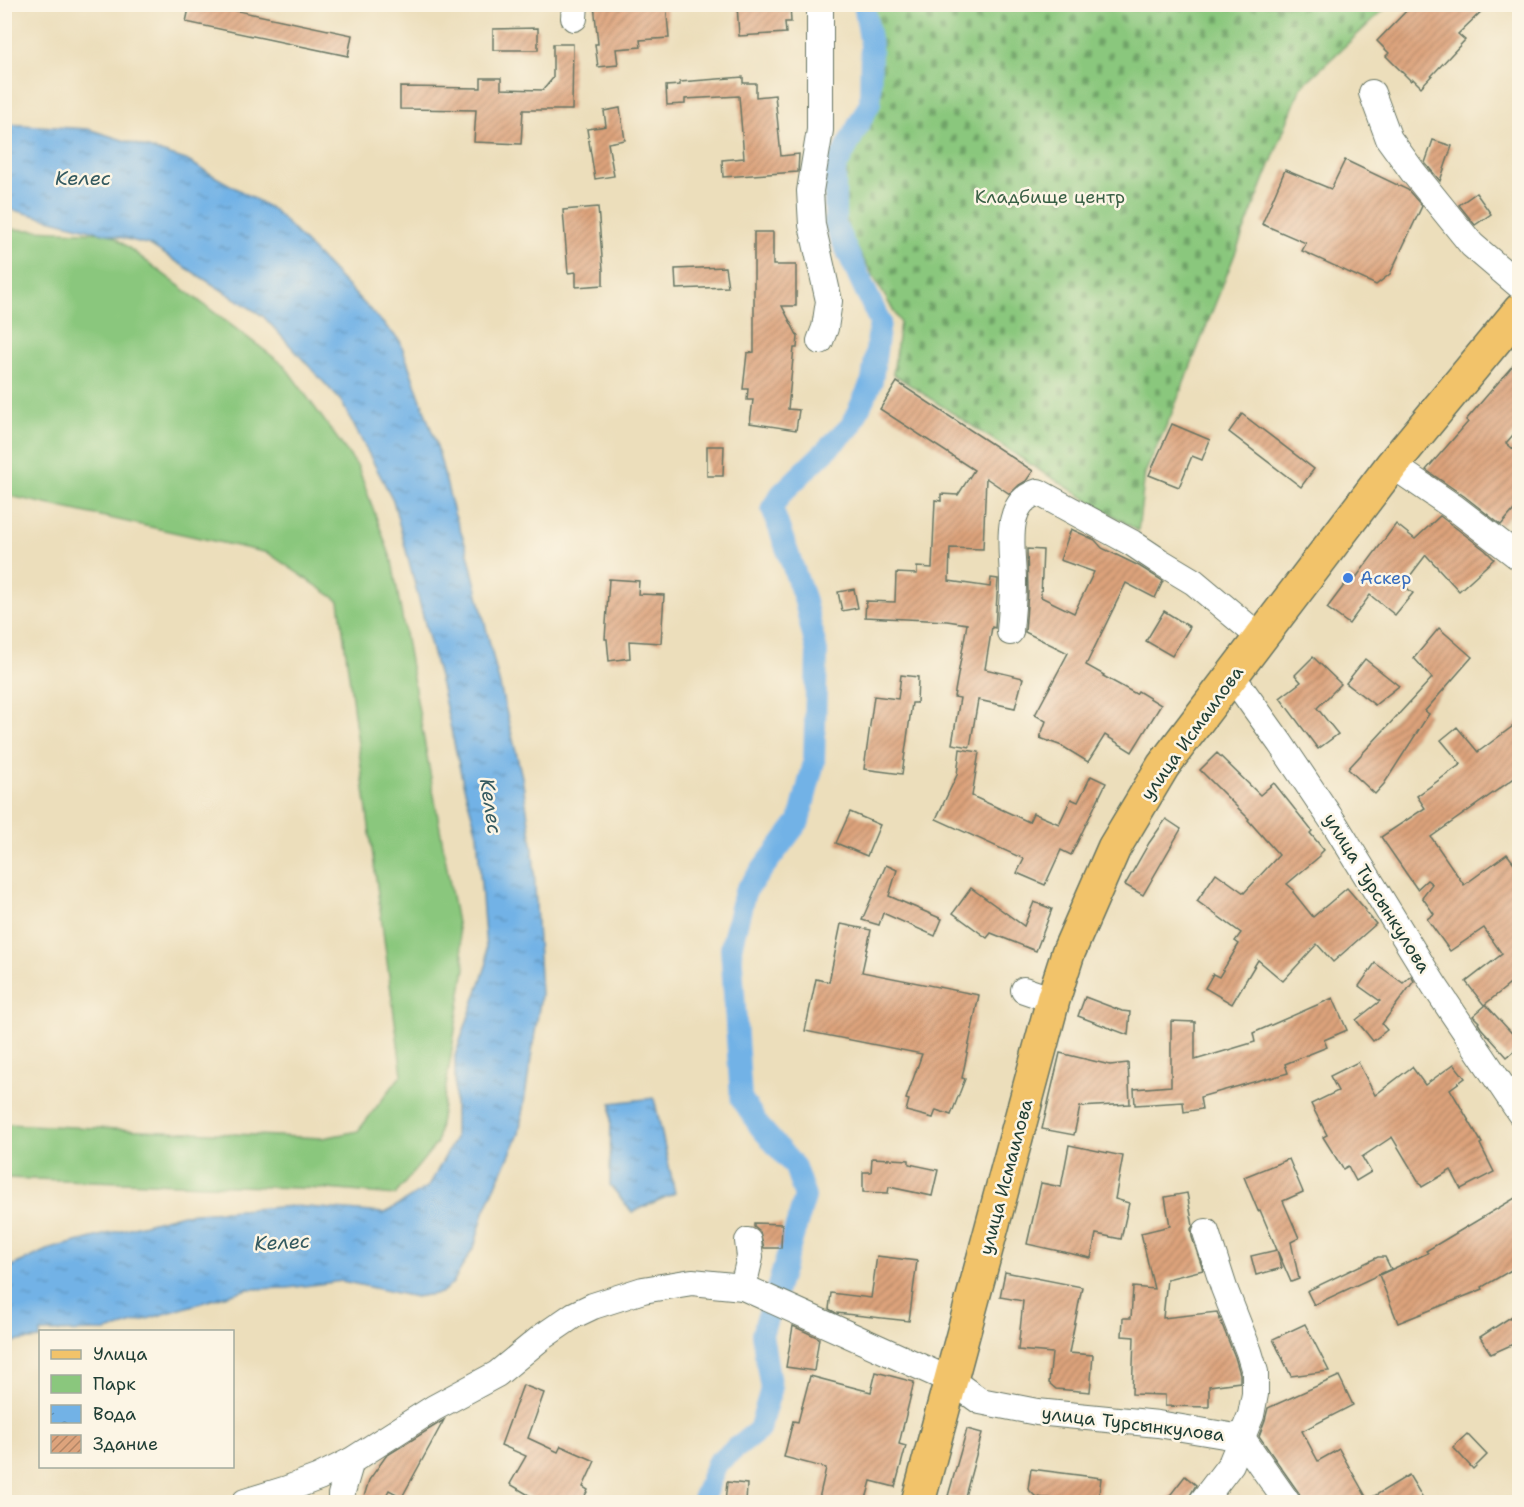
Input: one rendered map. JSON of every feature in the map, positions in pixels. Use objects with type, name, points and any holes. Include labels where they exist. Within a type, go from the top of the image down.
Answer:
[{"type":"main road","name":"улица Исмаилова","points":[[918,1503],[952,1381],[1038,995],[1068,953],[1113,848],[1163,766],[1392,465],[1520,310]]},
{"type":"street","points":[[820,4],[820,130],[810,190],[812,225],[829,301],[825,328],[820,341]]},
{"type":"street","points":[[1372,93],[1389,139],[1413,172],[1472,245],[1520,286]]},
{"type":"street","points":[[1392,465],[1455,508],[1520,558]]},
{"type":"street","points":[[1010,632],[1014,583],[1011,556],[1012,525],[1023,500],[1038,492],[1133,535],[1159,561],[1194,582],[1261,638]]},
{"type":"street","name":"улица Турсынкулова","points":[[1232,676],[1336,826],[1434,985],[1520,1113]]},
{"type":"street","points":[[1202,1503],[1231,1464],[1251,1415],[1255,1394],[1255,1372],[1249,1352],[1206,1233]]},
{"type":"street","points":[[743,1287],[750,1257],[748,1241]]},
{"type":"street","name":"улица Турсынкулова","points":[[245,1503],[319,1477],[351,1461],[434,1408],[497,1374],[542,1337],[593,1306],[643,1290],[692,1282],[743,1287],[952,1381],[980,1401],[1037,1412],[1158,1424],[1242,1438],[1287,1503]]},
{"type":"street","points":[[341,1503],[341,1494],[351,1461]]},
{"type":"green space","name":"Кладбище центр","points":[[870,5],[1389,5],[1301,87],[1172,413],[1145,473],[1138,531],[1036,468],[893,374],[900,322],[843,224],[841,168],[877,98],[877,63]]},
{"type":"green space","points":[[5,229],[109,233],[284,365],[358,467],[392,561],[465,968],[437,1143],[395,1195],[327,1189],[5,1178],[5,1124],[323,1138],[358,1131],[402,1074],[339,601],[268,553],[5,495]]},
{"type":"water","name":"Келес","points":[[5,124],[88,129],[186,160],[274,210],[400,341],[437,446],[454,513],[467,549],[522,777],[533,850],[541,995],[519,1134],[484,1212],[475,1245],[452,1284],[441,1293],[415,1297],[342,1281],[288,1288],[248,1289],[110,1330],[39,1330],[39,1339],[17,1341],[5,1347],[5,1269],[50,1249],[183,1214],[294,1206],[385,1213],[429,1186],[455,1138],[455,1056],[487,963],[477,833],[393,500],[341,401],[263,316],[150,245],[5,208]]},
{"type":"water","points":[[654,1098],[675,1193],[632,1212],[610,1185],[611,1103]]},
{"type":"building","points":[[190,4],[205,4],[352,35],[348,56],[186,22]]},
{"type":"building","points":[[594,4],[666,4],[669,38],[640,40],[641,47],[616,49],[618,65],[598,67]]},
{"type":"building","points":[[737,4],[790,4],[791,22],[785,22],[786,33],[739,36]]},
{"type":"building","points":[[1413,4],[1489,4],[1458,34],[1465,40],[1421,87],[1413,79],[1411,81],[1386,56],[1389,53],[1377,41]]},
{"type":"building","points":[[538,28],[538,50],[493,50],[493,29]]},
{"type":"building","points":[[553,44],[573,44],[572,110],[523,110],[521,144],[474,142],[476,110],[400,109],[400,87],[481,88],[481,78],[501,78],[501,89],[543,90],[553,78]]},
{"type":"building","points":[[743,77],[743,83],[756,83],[756,97],[775,95],[781,156],[799,154],[798,172],[723,177],[722,160],[744,158],[739,96],[685,99],[685,104],[667,105],[666,86],[680,85],[680,82]]},
{"type":"building","points":[[620,108],[625,140],[608,143],[614,176],[595,179],[587,129],[606,126],[604,111]]},
{"type":"building","points":[[1433,140],[1452,146],[1440,181],[1425,163]]},
{"type":"building","points":[[1345,160],[1408,190],[1422,206],[1390,274],[1376,285],[1302,251],[1306,243],[1262,224],[1285,170],[1331,189]]},
{"type":"building","points":[[1476,193],[1491,214],[1475,225],[1459,205]]},
{"type":"building","points":[[598,207],[603,285],[576,287],[576,272],[568,273],[563,210]]},
{"type":"building","points":[[754,232],[773,232],[773,265],[796,265],[796,306],[782,306],[798,337],[797,348],[794,348],[788,409],[799,410],[796,430],[750,423],[753,400],[747,400],[748,389],[743,389],[747,353],[754,352]]},
{"type":"building","points":[[725,267],[728,287],[676,289],[675,269]]},
{"type":"building","points":[[1520,357],[1520,427],[1506,443],[1520,455],[1520,503],[1501,525],[1426,470]]},
{"type":"building","points":[[897,382],[1033,471],[1026,481],[1010,494],[986,478],[983,549],[950,548],[949,581],[990,587],[991,578],[998,579],[995,628],[992,627],[985,669],[1023,678],[1015,708],[978,700],[970,747],[952,744],[960,698],[954,697],[967,624],[865,617],[866,601],[895,602],[896,573],[917,574],[917,567],[932,568],[935,500],[941,501],[941,494],[958,495],[974,470],[880,409]]},
{"type":"building","points":[[1242,414],[1314,469],[1301,487],[1229,432]]},
{"type":"building","points":[[1172,424],[1210,440],[1202,460],[1192,456],[1179,487],[1149,475]]},
{"type":"building","points":[[707,446],[724,446],[723,476],[707,476]]},
{"type":"building","points":[[1440,516],[1494,559],[1459,591],[1426,555],[1403,585],[1413,593],[1395,615],[1370,595],[1349,624],[1327,608],[1351,576],[1355,579],[1396,524],[1415,539]]},
{"type":"building","points":[[1071,529],[1095,540],[1102,548],[1163,581],[1155,598],[1126,583],[1086,665],[1136,694],[1138,691],[1161,705],[1132,752],[1105,735],[1088,762],[1062,746],[1040,738],[1046,721],[1035,715],[1068,653],[1025,632],[1028,592],[1027,549],[1043,550],[1041,597],[1074,613],[1094,572],[1060,560]]},
{"type":"building","points":[[609,579],[639,581],[638,594],[664,595],[661,643],[629,641],[630,658],[609,661],[607,639],[605,639]]},
{"type":"building","points":[[854,589],[858,608],[842,611],[838,592]]},
{"type":"building","points":[[1164,611],[1190,627],[1172,656],[1146,641]]},
{"type":"building","points":[[1439,628],[1472,657],[1425,711],[1429,714],[1384,784],[1375,794],[1348,769],[1432,678],[1414,658]]},
{"type":"building","points":[[1313,657],[1341,684],[1317,708],[1338,734],[1318,749],[1280,698],[1301,682],[1295,675]]},
{"type":"building","points":[[1365,659],[1399,686],[1375,705],[1346,683]]},
{"type":"building","points":[[901,675],[918,677],[917,703],[912,703],[902,774],[864,769],[874,696],[898,699]]},
{"type":"building","points":[[1520,721],[1520,774],[1431,837],[1464,885],[1507,854],[1520,871],[1520,978],[1484,1005],[1466,982],[1502,954],[1484,928],[1450,951],[1427,919],[1434,914],[1422,897],[1432,884],[1427,880],[1417,889],[1381,837],[1425,808],[1417,796],[1461,764],[1441,740],[1457,727],[1478,752]]},
{"type":"building","points":[[960,749],[979,752],[972,796],[1029,822],[1033,813],[1059,824],[1071,799],[1078,802],[1091,776],[1106,783],[1071,855],[1061,850],[1045,885],[1017,873],[1024,859],[936,819],[957,775]]},
{"type":"building","points":[[1217,753],[1260,795],[1274,783],[1324,850],[1287,884],[1313,917],[1347,888],[1376,924],[1333,962],[1317,944],[1283,981],[1258,960],[1232,1004],[1205,988],[1213,974],[1219,977],[1239,944],[1235,941],[1241,933],[1197,901],[1216,873],[1244,893],[1279,855],[1249,819],[1200,770]]},
{"type":"building","points":[[850,812],[880,825],[867,856],[836,843]]},
{"type":"building","points":[[1166,819],[1181,829],[1143,895],[1125,885]]},
{"type":"building","points":[[886,865],[897,870],[889,896],[942,919],[935,936],[883,913],[879,925],[862,920]]},
{"type":"building","points":[[971,888],[1024,926],[1034,902],[1052,909],[1036,951],[991,933],[987,938],[953,913]]},
{"type":"building","points":[[841,924],[871,930],[862,972],[979,995],[962,1078],[965,1079],[951,1115],[936,1110],[933,1118],[906,1111],[909,1100],[906,1099],[922,1054],[805,1031],[816,979],[829,982]]},
{"type":"building","points":[[1375,963],[1403,983],[1411,976],[1414,981],[1382,1024],[1387,1030],[1373,1041],[1356,1020],[1380,1001],[1359,986]]},
{"type":"building","points":[[1085,997],[1130,1012],[1128,1035],[1078,1016]]},
{"type":"building","points":[[1333,998],[1347,1030],[1324,1040],[1327,1047],[1285,1064],[1288,1073],[1200,1097],[1202,1109],[1184,1112],[1183,1102],[1135,1105],[1134,1089],[1171,1086],[1171,1021],[1195,1022],[1195,1060],[1255,1042],[1253,1033]]},
{"type":"building","points":[[1486,1005],[1520,1042],[1520,1046],[1507,1057],[1473,1016]]},
{"type":"building","points":[[1060,1053],[1110,1065],[1128,1063],[1130,1104],[1080,1107],[1074,1135],[1042,1129]]},
{"type":"building","points":[[1358,1062],[1375,1095],[1412,1067],[1425,1085],[1454,1064],[1465,1078],[1450,1089],[1482,1143],[1480,1144],[1494,1172],[1461,1189],[1451,1170],[1422,1187],[1392,1137],[1362,1157],[1371,1172],[1356,1181],[1348,1166],[1343,1169],[1323,1137],[1327,1135],[1311,1104],[1338,1091],[1330,1076]]},
{"type":"building","points":[[1069,1145],[1123,1156],[1115,1199],[1129,1203],[1121,1239],[1096,1234],[1091,1258],[1027,1244],[1041,1183],[1061,1187]]},
{"type":"building","points":[[872,1158],[909,1160],[909,1164],[938,1170],[932,1196],[889,1187],[888,1193],[863,1192],[863,1172],[871,1172]]},
{"type":"building","points":[[1289,1159],[1303,1192],[1283,1201],[1299,1238],[1291,1242],[1299,1279],[1291,1282],[1260,1210],[1258,1211],[1244,1177]]},
{"type":"building","points":[[1187,1193],[1193,1226],[1192,1237],[1203,1270],[1167,1279],[1163,1318],[1217,1312],[1235,1357],[1240,1382],[1209,1386],[1209,1407],[1165,1406],[1165,1395],[1132,1394],[1134,1337],[1122,1336],[1123,1318],[1131,1318],[1133,1287],[1154,1289],[1141,1233],[1170,1226],[1165,1197]]},
{"type":"building","points":[[1520,1195],[1520,1265],[1482,1287],[1483,1289],[1398,1323],[1379,1275],[1428,1253],[1426,1251]]},
{"type":"building","points":[[754,1223],[782,1224],[781,1248],[764,1248],[760,1232],[754,1227]]},
{"type":"building","points":[[1277,1250],[1282,1268],[1256,1275],[1251,1256]]},
{"type":"building","points":[[877,1256],[917,1261],[909,1321],[836,1313],[829,1309],[831,1293],[871,1298]]},
{"type":"building","points":[[1378,1257],[1385,1257],[1391,1269],[1314,1305],[1307,1291]]},
{"type":"building","points":[[1005,1272],[1082,1287],[1069,1353],[1093,1355],[1090,1392],[1056,1389],[1049,1383],[1052,1353],[1018,1350],[1023,1301],[1000,1297]]},
{"type":"building","points":[[1520,1311],[1520,1341],[1491,1354],[1480,1337]]},
{"type":"building","points":[[1305,1324],[1329,1371],[1291,1376],[1273,1339]]},
{"type":"building","points":[[793,1326],[819,1338],[814,1371],[786,1367]]},
{"type":"building","points":[[876,1372],[914,1382],[899,1444],[906,1446],[895,1487],[871,1481],[865,1503],[818,1503],[826,1468],[784,1457],[793,1421],[798,1422],[810,1376],[871,1392]]},
{"type":"building","points":[[1339,1376],[1353,1405],[1302,1431],[1318,1461],[1339,1449],[1368,1500],[1409,1475],[1426,1503],[1302,1502],[1299,1493],[1259,1436],[1268,1408]]},
{"type":"building","points":[[523,1385],[544,1393],[528,1438],[558,1452],[561,1446],[595,1461],[583,1487],[588,1490],[581,1503],[542,1503],[510,1484],[526,1456],[501,1445]]},
{"type":"building","points":[[444,1420],[402,1497],[389,1490],[382,1503],[362,1503],[369,1480],[386,1456]]},
{"type":"building","points":[[967,1429],[982,1433],[964,1500],[948,1496]]},
{"type":"building","points":[[1467,1434],[1487,1455],[1473,1469],[1453,1447]]},
{"type":"building","points":[[1031,1469],[1101,1478],[1098,1503],[1061,1503],[1062,1500],[1036,1497],[1028,1489]]},
{"type":"building","points":[[1185,1476],[1196,1485],[1188,1499],[1184,1503],[1164,1503]]},
{"type":"building","points":[[727,1482],[747,1484],[746,1503],[725,1503]]},
{"type":"waterway","points":[[775,1296],[805,1197],[795,1167],[760,1127],[741,1098],[731,948],[745,892],[799,821],[814,762],[817,652],[804,598],[772,508],[781,494],[851,426],[872,381],[880,322],[835,225],[835,169],[870,103],[871,45],[864,4]]},
{"type":"waterway","points":[[702,1502],[717,1463],[759,1430],[771,1389],[762,1334],[770,1310]]},
{"type":"place","name":"Аскер","points":[[1348,578]]}]
